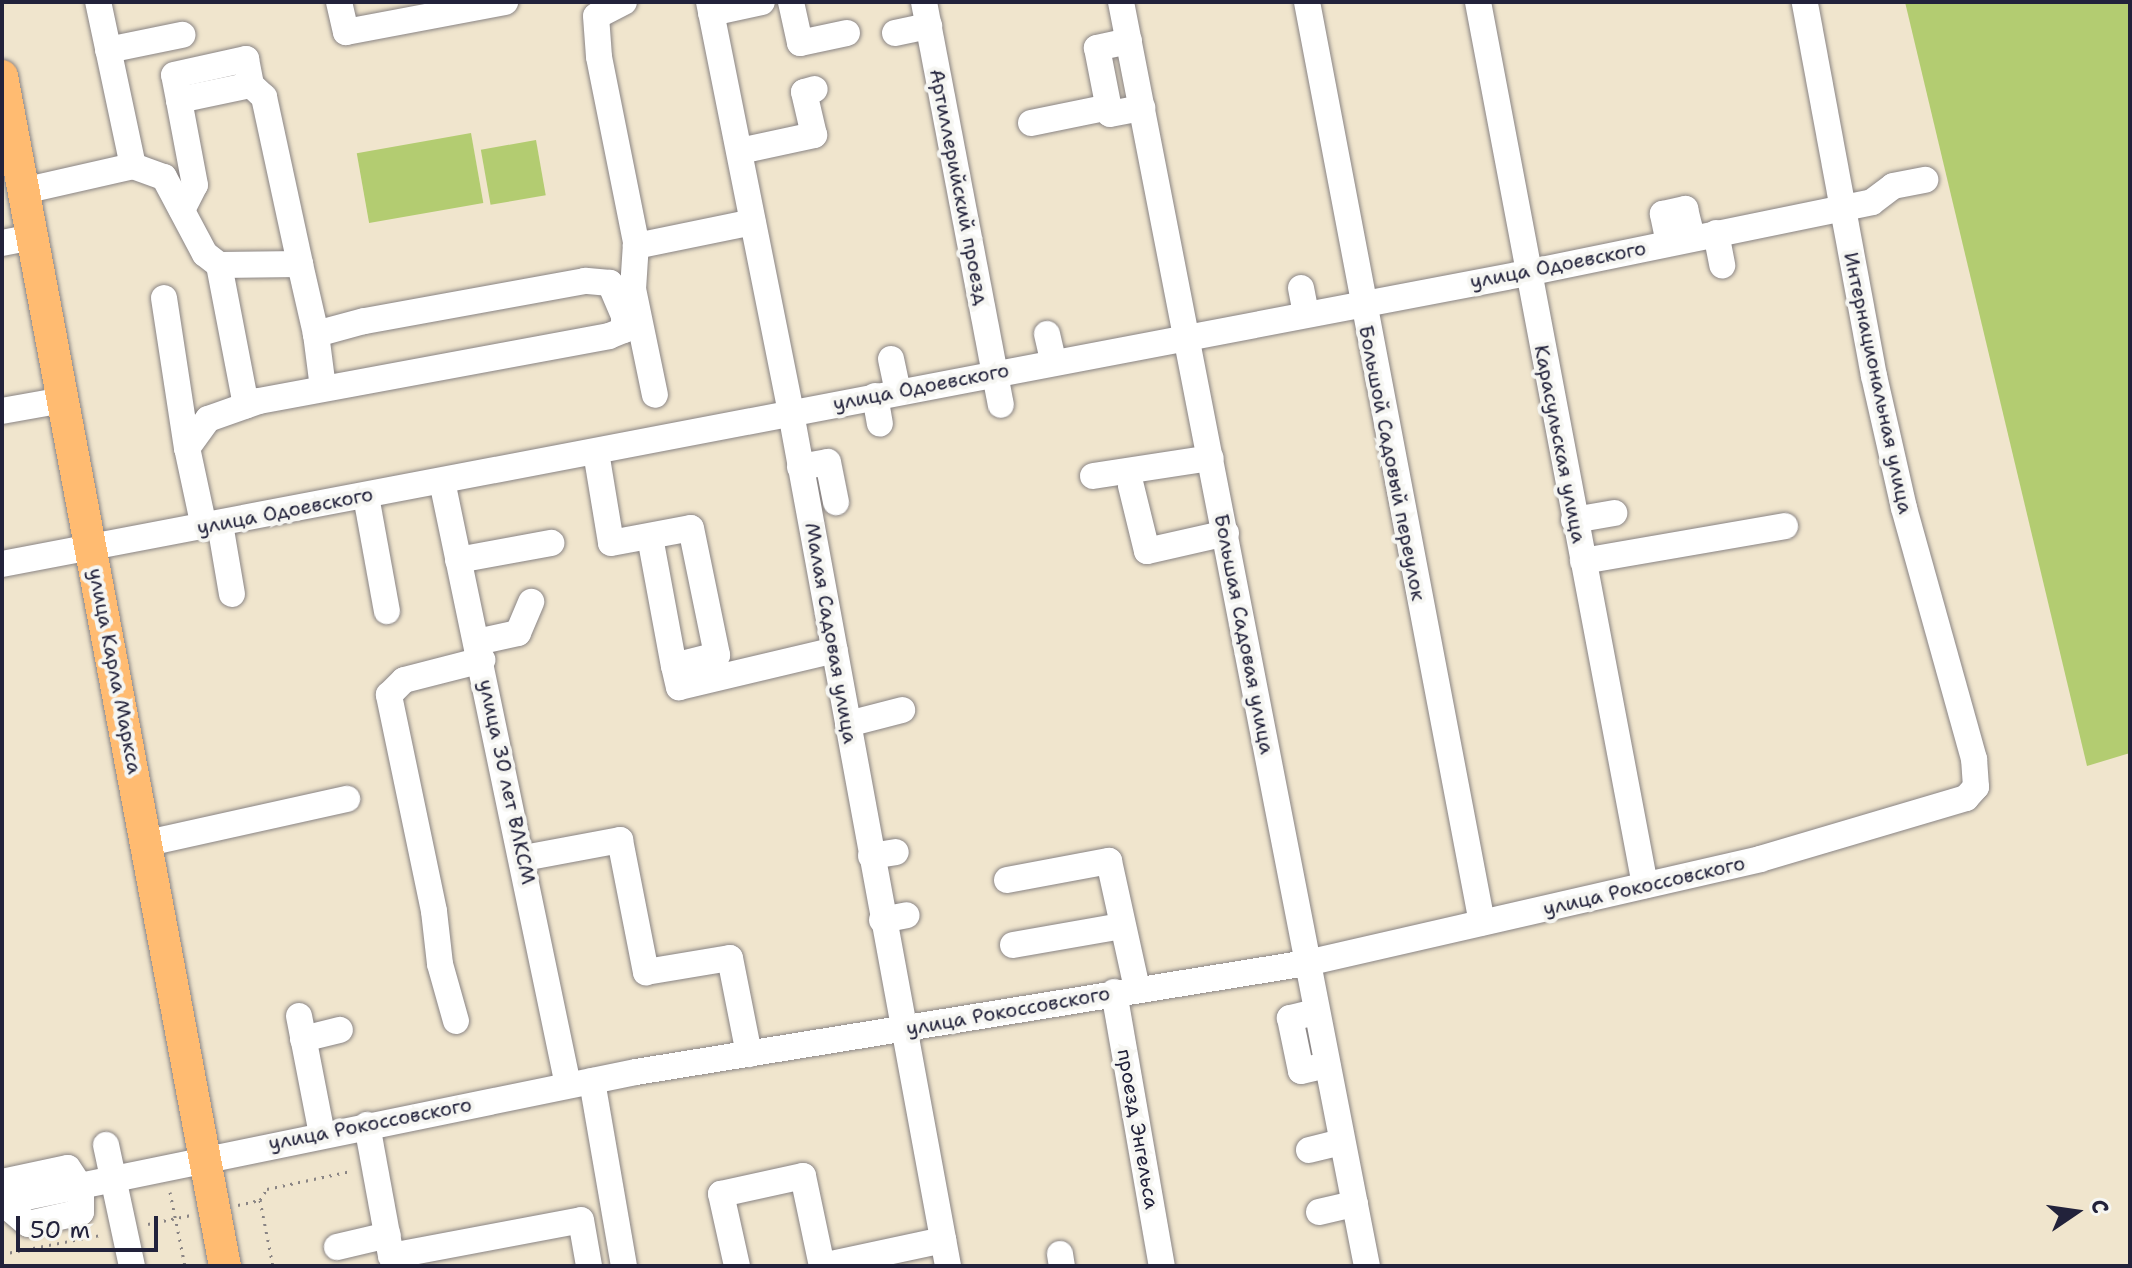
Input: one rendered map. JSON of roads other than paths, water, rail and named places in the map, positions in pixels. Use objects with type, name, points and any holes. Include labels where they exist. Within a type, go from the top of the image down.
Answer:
[{"type":"main road","name":"улица Карла Маркса","points":[[2,76],[23,191],[17,240],[63,400],[225,1266]]},
{"type":"street","points":[[98,2],[133,166]]},
{"type":"street","points":[[339,2],[346,32],[505,2]]},
{"type":"street","points":[[624,2],[596,16],[599,57],[636,246],[633,289],[655,395]]},
{"type":"street","points":[[710,8],[762,2]]},
{"type":"street","points":[[791,2],[800,43],[847,33]]},
{"type":"street","name":"Большая Садовая улица","points":[[1121,2],[1367,1266]]},
{"type":"street","name":"Большой Садовый переулок","points":[[1307,2],[1360,303],[1482,923]]},
{"type":"street","name":"Карасульская улица","points":[[1478,2],[1645,885]]},
{"type":"street","name":"Интернациональная улица","points":[[1805,2],[1840,208],[1904,508],[1974,759]]},
{"type":"street","name":"Малая Садовая улица","points":[[710,8],[791,413],[848,724],[884,854],[894,918],[901,1029],[948,1266]]},
{"type":"street","points":[[895,33],[926,14]]},
{"type":"street","name":"Артиллерийский проезд","points":[[926,14],[1001,405]]},
{"type":"street","points":[[108,50],[182,35]]},
{"type":"street","points":[[1129,41],[1097,48],[1110,114],[1142,108]]},
{"type":"street","points":[[182,210],[195,185],[179,100],[251,85],[264,97],[316,334],[323,388]]},
{"type":"street","points":[[740,151],[820,133],[814,101]]},
{"type":"street","points":[[1031,123],[1109,107]]},
{"type":"street","points":[[23,191],[133,166],[164,177],[205,254],[219,265],[300,264]]},
{"type":"street","name":"улица Одоевского","points":[[2,564],[1187,336],[1303,300],[1360,303],[1527,273],[1872,202],[1893,186],[1925,180]]},
{"type":"street","points":[[636,246],[753,222]]},
{"type":"street","points":[[1692,238],[1722,265]]},
{"type":"street","points":[[219,265],[246,405]]},
{"type":"street","points":[[187,448],[208,419],[246,405],[609,336],[624,330],[624,316],[610,283],[585,281],[316,334]]},
{"type":"street","points":[[164,298],[187,448],[232,594]]},
{"type":"street","points":[[1047,334],[1050,362]]},
{"type":"street","points":[[880,424],[891,359]]},
{"type":"street","points":[[3,407],[63,400]]},
{"type":"street","points":[[596,452],[611,543],[691,528],[717,655],[674,666]]},
{"type":"street","points":[[1093,476],[1211,458]]},
{"type":"street","points":[[800,467],[828,462],[836,502]]},
{"type":"street","name":"улица 30 лет ВЛКСМ","points":[[442,481],[524,858],[624,1266]]},
{"type":"street","points":[[1131,486],[1147,551],[1226,533]]},
{"type":"street","points":[[366,496],[387,611]]},
{"type":"street","points":[[1574,520],[1614,513]]},
{"type":"street","points":[[1583,561],[1785,526]]},
{"type":"street","points":[[650,537],[679,687],[835,650]]},
{"type":"street","points":[[458,560],[551,543]]},
{"type":"street","points":[[456,1021],[440,964],[434,911],[389,695],[404,680],[518,633],[531,602]]},
{"type":"street","points":[[848,724],[902,710]]},
{"type":"street","name":"улица Рокоссовского","points":[[2,1202],[165,1172],[322,1134],[580,1083],[1126,990],[1307,963],[1760,859],[1966,798],[1976,787],[1974,759]]},
{"type":"street","points":[[148,843],[347,799]]},
{"type":"street","points":[[524,858],[620,840],[646,972],[730,958],[749,1054]]},
{"type":"street","name":"проезд Энгельса","points":[[1007,880],[1109,861],[1122,926],[1126,990],[1162,1266]]},
{"type":"street","points":[[1013,945],[1122,926]]},
{"type":"street","points":[[322,1134],[301,1028],[340,1030]]},
{"type":"street","points":[[367,1125],[390,1252]]},
{"type":"street","points":[[1309,1150],[1342,1142]]},
{"type":"street","points":[[106,1145],[132,1266]]},
{"type":"street","points":[[2,1182],[68,1168],[81,1188]]},
{"type":"street","points":[[737,1266],[721,1194],[803,1176],[822,1266],[943,1240]]},
{"type":"street","points":[[1319,1212],[1355,1204]]},
{"type":"street","points":[[337,1247],[390,1252],[581,1220],[589,1266]]}]
